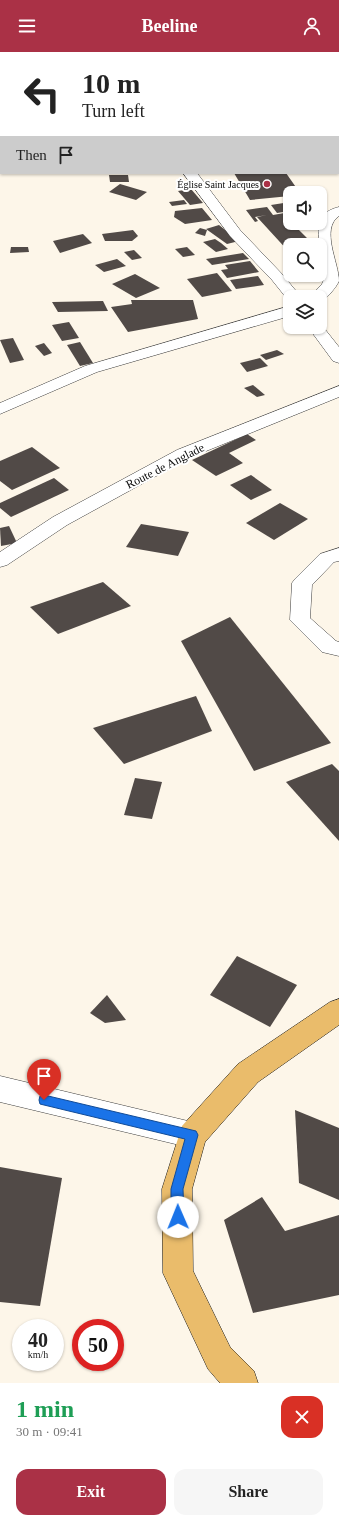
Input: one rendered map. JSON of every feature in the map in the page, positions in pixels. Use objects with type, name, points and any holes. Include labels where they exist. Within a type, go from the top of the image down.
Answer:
[{"type":"main road","points":[[242,1383],[219,1358],[178,1273],[177,1189],[192,1135],[248,1073],[339,1010]]},
{"type":"street","points":[[191,174],[235,233],[287,290]]},
{"type":"street","points":[[325,290],[329,286],[332,279],[324,230],[326,222],[332,213],[339,211]]},
{"type":"street","points":[[0,409],[91,369],[283,313]]},
{"type":"street","points":[[321,334],[339,358]]},
{"type":"street","name":"Route de Anglade","points":[[0,561],[60,521],[183,454],[339,391]]},
{"type":"street","points":[[339,554],[327,558],[302,583],[300,620],[329,647],[339,649]]},
{"type":"street","points":[[0,1089],[192,1135]]},
{"type":"building","points":[[235,174],[287,174],[295,186],[283,186],[283,197],[250,200]]},
{"type":"building","points":[[109,175],[128,175],[129,182],[110,182]]},
{"type":"building","points":[[120,184],[147,192],[136,200],[109,192]]},
{"type":"building","points":[[191,189],[203,203],[190,205],[178,191]]},
{"type":"building","points":[[184,200],[187,204],[172,206],[169,202]]},
{"type":"building","points":[[283,203],[283,212],[277,213],[271,205]]},
{"type":"building","points":[[267,207],[273,215],[283,213],[283,230],[299,230],[307,238],[283,238],[283,245],[257,217],[267,215],[255,217],[258,221],[255,222],[246,210]]},
{"type":"building","points":[[202,208],[212,220],[185,224],[174,217],[175,211]]},
{"type":"building","points":[[219,225],[239,241],[227,244],[206,229]]},
{"type":"building","points":[[200,228],[207,230],[205,236],[195,233]]},
{"type":"building","points":[[133,230],[138,236],[132,241],[105,241],[102,234]]},
{"type":"building","points":[[83,234],[92,243],[60,253],[53,241]]},
{"type":"building","points":[[215,239],[228,249],[216,252],[203,242]]},
{"type":"building","points":[[11,247],[28,247],[29,252],[10,253]]},
{"type":"building","points":[[187,247],[195,255],[183,257],[175,249]]},
{"type":"building","points":[[134,250],[142,258],[132,260],[124,252]]},
{"type":"building","points":[[243,253],[249,259],[212,265],[206,259]]},
{"type":"building","points":[[117,259],[126,266],[104,272],[95,265]]},
{"type":"building","points":[[250,261],[259,272],[227,278],[221,270],[228,269],[225,265]]},
{"type":"building","points":[[217,273],[232,291],[202,297],[187,279]]},
{"type":"building","points":[[135,274],[160,288],[136,298],[112,284]]},
{"type":"building","points":[[258,276],[264,285],[236,289],[230,280]]},
{"type":"building","points":[[131,300],[193,300],[198,319],[128,332],[111,307],[132,304]]},
{"type":"building","points":[[103,301],[108,311],[58,312],[52,302]]},
{"type":"building","points":[[69,322],[79,338],[62,341],[52,325]]},
{"type":"building","points":[[13,338],[24,360],[10,363],[0,340]]},
{"type":"building","points":[[80,342],[93,363],[80,366],[67,345]]},
{"type":"building","points":[[44,343],[52,353],[44,356],[35,346]]},
{"type":"building","points":[[277,350],[284,354],[266,360],[260,355]]},
{"type":"building","points":[[260,358],[268,366],[247,372],[240,363]]},
{"type":"building","points":[[253,385],[265,395],[257,397],[244,388]]},
{"type":"building","points":[[247,434],[256,440],[229,453],[243,463],[216,476],[192,460]]},
{"type":"building","points":[[32,447],[60,468],[12,490],[0,481],[0,461]]},
{"type":"building","points":[[251,475],[272,490],[251,500],[230,485]]},
{"type":"building","points":[[54,478],[69,490],[11,517],[0,508],[0,503]]},
{"type":"building","points":[[280,503],[308,519],[274,540],[246,523]]},
{"type":"building","points":[[141,524],[189,532],[178,556],[126,547]]},
{"type":"building","points":[[9,526],[17,543],[1,546],[0,528]]},
{"type":"building","points":[[103,582],[131,606],[58,634],[30,607]]},
{"type":"building","points":[[230,617],[331,743],[254,771],[181,641]]},
{"type":"building","points":[[196,696],[212,731],[124,764],[93,728]]},
{"type":"building","points":[[332,764],[339,771],[339,841],[286,782]]},
{"type":"building","points":[[135,778],[162,782],[152,819],[124,815]]},
{"type":"building","points":[[237,956],[297,985],[270,1027],[210,995]]},
{"type":"building","points":[[107,995],[126,1020],[105,1023],[90,1013]]},
{"type":"building","points":[[295,1110],[339,1128],[339,1200],[299,1183]]},
{"type":"building","points":[[0,1167],[62,1178],[40,1306],[0,1302]]},
{"type":"building","points":[[262,1197],[285,1231],[339,1215],[339,1295],[253,1313],[224,1220]]},
{"type":"place","name":"Église Saint Jacques","points":[[267,184]]},
{"type":"route","points":[[44,1100],[192,1135],[177,1189],[178,1217]]}]
